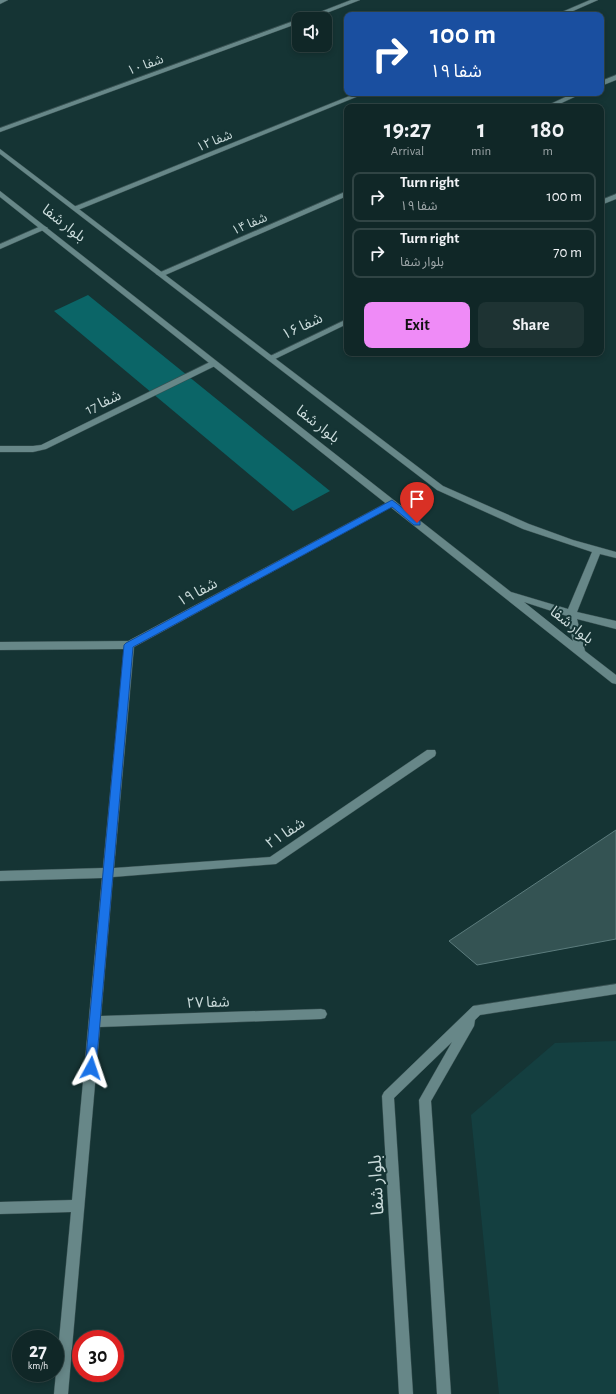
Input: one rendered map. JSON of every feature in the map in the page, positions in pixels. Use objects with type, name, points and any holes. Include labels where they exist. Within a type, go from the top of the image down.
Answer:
[{"type":"street","points":[[0,2],[5,0]]},
{"type":"street","points":[[324,12],[357,0]]},
{"type":"street","points":[[566,12],[596,0]]},
{"type":"street","name":"شفا ۱۰","points":[[0,130],[292,24]]},
{"type":"street","points":[[604,83],[616,77]]},
{"type":"street","name":"شفا ۱۲","points":[[75,208],[355,96]]},
{"type":"street","points":[[554,104],[573,96]]},
{"type":"street","name":"بلوار شفا","points":[[0,151],[440,488],[495,515],[562,540],[597,551],[616,555]]},
{"type":"street","name":"بلوار شفا","points":[[0,193],[616,680]]},
{"type":"street","name":"شفا ۱۴","points":[[160,274],[344,195]]},
{"type":"street","points":[[604,202],[616,196]]},
{"type":"street","points":[[0,247],[44,228]]},
{"type":"street","name":"شفا ۱۶","points":[[270,358],[344,321]]},
{"type":"street","name":"شفا 17","points":[[0,450],[34,449],[43,447],[214,363]]},
{"type":"street","name":"شفا ۱۹","points":[[0,646],[129,645],[392,503]]},
{"type":"street","points":[[581,652],[571,614],[597,551]]},
{"type":"street","points":[[505,592],[571,614],[616,625]]},
{"type":"street","points":[[60,1394],[129,645]]},
{"type":"street","name":"شفا ۲۱","points":[[0,876],[108,873],[272,861],[432,753]]},
{"type":"street","points":[[444,1394],[425,1100],[476,1010],[616,989]]},
{"type":"street","name":"بلوار شفا","points":[[406,1394],[388,1096],[476,1010]]},
{"type":"street","name":"شفا ۲۷","points":[[95,1022],[321,1014]]},
{"type":"street","points":[[0,1208],[78,1206]]},
{"type":"shaded area","points":[[88,295],[330,491],[293,511],[54,311]]},
{"type":"shaded area","points":[[616,1041],[616,1394],[499,1394],[471,1115],[555,1043]]},
{"type":"building","points":[[616,830],[616,939],[477,965],[449,941]]},
{"type":"route","points":[[91,1068],[129,645],[370,517],[392,503],[417,523]]}]
